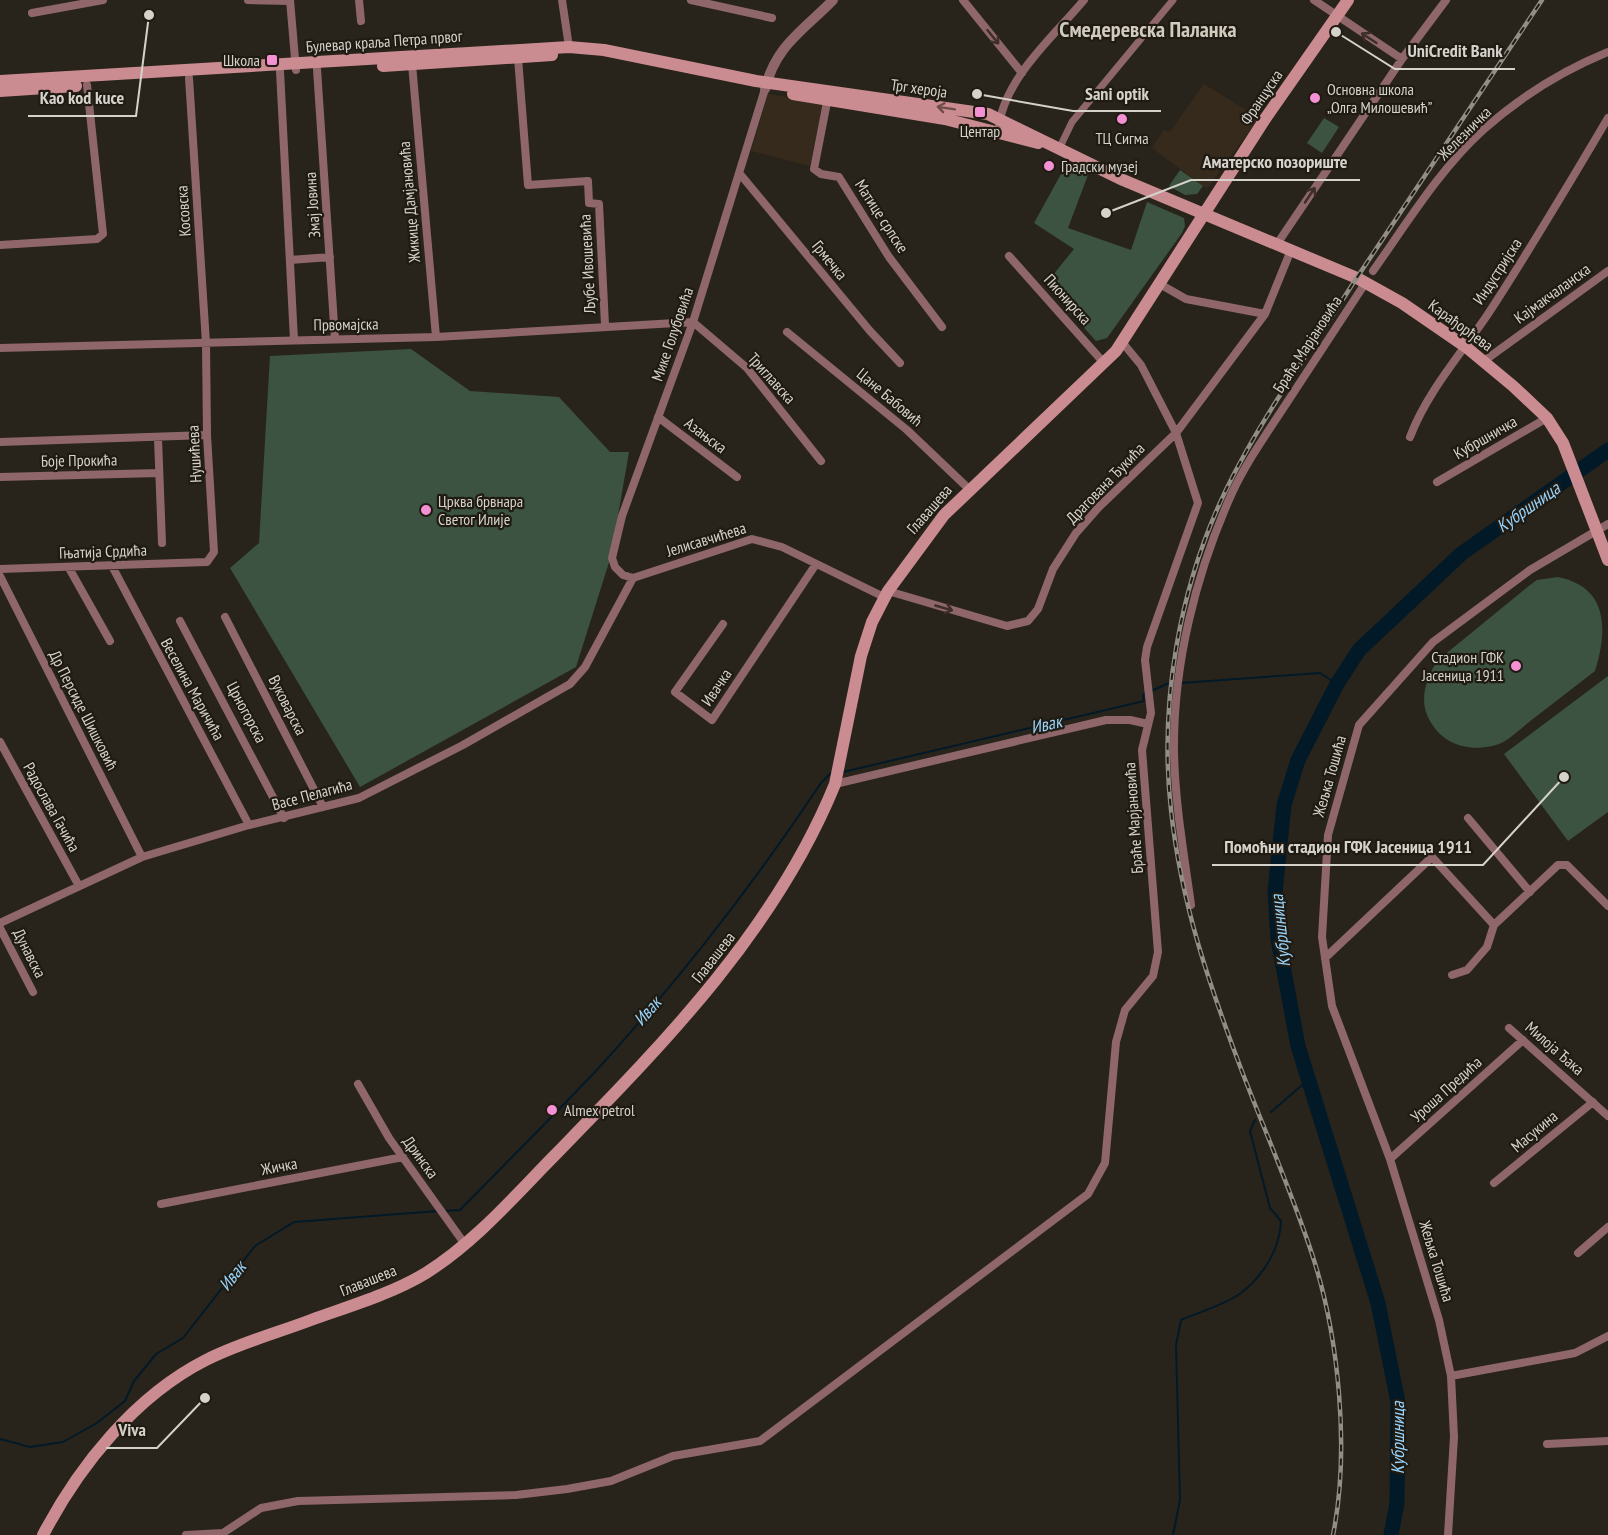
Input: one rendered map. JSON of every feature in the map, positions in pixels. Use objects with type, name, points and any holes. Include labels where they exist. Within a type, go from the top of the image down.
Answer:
[{"type":"main road","name":"Француска","points":[[1203,215],[1348,0]]},
{"type":"main road","name":"Булевар краља Петра првог","points":[[0,81],[296,66],[569,47],[604,50],[766,86]]},
{"type":"main road","name":"Булевар краља Петра првог","points":[[0,90],[280,71],[296,66],[317,69],[590,55],[766,86]]},
{"type":"main road","name":"Трг хероја","points":[[766,86],[974,112],[1000,118],[1059,149],[1203,215]]},
{"type":"main road","name":"Трг хероја","points":[[828,95],[945,119],[1059,149]]},
{"type":"main road","name":"Карађорђева","points":[[1203,215],[1366,282],[1484,362],[1547,418],[1563,443],[1600,527],[1608,560]]},
{"type":"main road","name":"Главашева","points":[[43,1535],[71,1485],[99,1449],[148,1402],[187,1371],[231,1349],[411,1281],[442,1262],[580,1129],[724,972],[785,880],[815,827],[835,781],[861,656],[886,594],[930,531],[969,489],[1104,363],[1122,342],[1203,215]]},
{"type":"street","points":[[32,13],[103,0]]},
{"type":"street","points":[[248,0],[290,0],[296,66]]},
{"type":"street","points":[[359,0],[361,21]]},
{"type":"street","points":[[562,0],[569,47]]},
{"type":"street","points":[[692,0],[772,18]]},
{"type":"street","points":[[963,0],[1022,73]]},
{"type":"street","points":[[997,133],[1007,98],[1022,73],[1084,0]]},
{"type":"street","points":[[1059,149],[1072,122],[1173,0]]},
{"type":"street","points":[[1314,0],[1402,59]]},
{"type":"street","points":[[1277,244],[1402,59],[1446,0]]},
{"type":"street","points":[[766,86],[781,51],[826,2]]},
{"type":"street","name":"Железничка","points":[[1373,271],[1438,181],[1483,130],[1530,94],[1585,62],[1608,52]]},
{"type":"street","name":"Љубе Ивошевића","points":[[518,58],[528,184],[588,181],[589,203],[599,204],[604,326]]},
{"type":"street","name":"Жикице Дамјановића","points":[[412,64],[436,337]]},
{"type":"street","name":"Змај Јовина","points":[[317,69],[335,339]]},
{"type":"street","name":"Змај Јовина","points":[[280,71],[294,340]]},
{"type":"street","name":"Косовска","points":[[189,78],[206,343]]},
{"type":"street","points":[[0,244],[98,239],[103,234],[87,85]]},
{"type":"street","name":"Мике Голубовића","points":[[633,578],[623,575],[615,567],[612,558],[622,516],[693,322],[766,86]]},
{"type":"street","name":"Матице српске","points":[[828,95],[814,169],[821,174],[839,177],[889,257],[942,327]]},
{"type":"street","name":"Индустријска","points":[[1410,438],[1427,399],[1466,348],[1518,268],[1608,118]]},
{"type":"street","name":"Грмечка","points":[[740,174],[870,331],[900,363]]},
{"type":"street","name":"Драгована Ђукића","points":[[886,594],[1007,626],[1028,621],[1038,609],[1053,569],[1076,533],[1103,502],[1176,432],[1265,314],[1292,250]]},
{"type":"street","name":"Пионирска","points":[[1009,256],[1104,363]]},
{"type":"street","points":[[290,260],[330,257]]},
{"type":"street","name":"Кајмакчаланска","points":[[1484,362],[1608,271]]},
{"type":"street","name":"Браће Марјановића","points":[[1191,905],[1178,812],[1174,752],[1175,701],[1180,663],[1204,570],[1233,492],[1255,452],[1366,282]]},
{"type":"street","points":[[1158,283],[1186,299],[1265,314]]},
{"type":"street","name":"Првомајска","points":[[0,348],[436,337],[693,322]]},
{"type":"street","name":"Триглавска","points":[[693,322],[747,368],[820,461]]},
{"type":"street","name":"Цане Бабовић","points":[[787,332],[907,430],[969,489]]},
{"type":"street","name":"Браће Марјановића","points":[[186,1535],[223,1533],[261,1508],[298,1501],[516,1496],[567,1489],[611,1481],[674,1456],[760,1441],[1088,1194],[1105,1163],[1116,1042],[1125,1010],[1153,976],[1158,952],[1142,750],[1150,701],[1146,677],[1147,647],[1198,503],[1176,432],[1141,365],[1122,342]]},
{"type":"street","name":"Нушићева","points":[[206,343],[207,435],[214,552],[207,562]]},
{"type":"street","name":"Азањска","points":[[658,417],[737,477]]},
{"type":"street","name":"Кубршничка","points":[[1437,482],[1547,418]]},
{"type":"street","name":"Боје Прокића","points":[[0,442],[207,435]]},
{"type":"street","points":[[158,438],[162,543]]},
{"type":"street","name":"Боје Прокића","points":[[0,477],[159,473]]},
{"type":"street","name":"Жељка Тошића","points":[[1448,1535],[1454,1437],[1451,1376],[1439,1320],[1390,1159],[1332,1006],[1322,937],[1328,835],[1359,725],[1433,642],[1530,570],[1600,527]]},
{"type":"street","name":"Јелисавчићева","points":[[633,578],[752,539],[782,547],[886,594]]},
{"type":"street","name":"Гњатија Срдића","points":[[0,569],[207,562]]},
{"type":"street","name":"Ивачка","points":[[723,624],[675,692],[712,720],[816,564]]},
{"type":"street","name":"Веселина Маричића","points":[[111,566],[249,825]]},
{"type":"street","points":[[69,568],[110,641]]},
{"type":"street","name":"Др Персиде Шишковић","points":[[0,576],[142,857]]},
{"type":"street","name":"Васе Пелагића","points":[[0,923],[142,857],[249,825],[359,798],[463,745],[570,684],[585,667],[633,578]]},
{"type":"street","name":"Вуковарска","points":[[225,617],[323,807]]},
{"type":"street","name":"Црногорска","points":[[180,621],[285,818]]},
{"type":"street","points":[[835,781],[1106,720],[1130,720],[1148,724]]},
{"type":"street","name":"Радослава Гачића","points":[[0,742],[79,886]]},
{"type":"street","points":[[1468,818],[1530,892]]},
{"type":"street","points":[[1325,958],[1432,856],[1494,925]]},
{"type":"street","points":[[1452,975],[1467,970],[1487,947],[1494,925],[1558,865],[1563,864],[1608,906]]},
{"type":"street","name":"Дунавска","points":[[0,928],[33,992]]},
{"type":"street","name":"Милоја Ђака","points":[[1509,1028],[1608,1116]]},
{"type":"street","name":"Уроша Предића","points":[[1390,1159],[1523,1040]]},
{"type":"street","name":"Дринска","points":[[358,1084],[402,1157],[464,1243]]},
{"type":"street","name":"Масукина","points":[[1494,1183],[1593,1102]]},
{"type":"street","name":"Жичка","points":[[161,1204],[402,1157]]},
{"type":"street","points":[[1578,1253],[1608,1227]]},
{"type":"street","points":[[1451,1376],[1575,1353],[1608,1336]]},
{"type":"street","points":[[1547,1444],[1608,1441]]},
{"type":"shaded area","points":[[1204,84],[1259,118],[1207,189],[1152,148],[1164,130],[1170,132]]},
{"type":"shaded area","points":[[768,94],[823,103],[810,166],[751,151]]},
{"type":"green space","points":[[1324,118],[1339,127],[1322,153],[1307,143]]},
{"type":"green space","points":[[1066,165],[1088,175],[1068,228],[1131,250],[1147,202],[1184,218],[1185,226],[1182,233],[1107,338],[1096,341],[1045,285],[1074,249],[1034,223]]},
{"type":"green space","points":[[1180,170],[1203,186],[1197,194],[1185,195],[1169,186]]},
{"type":"green space","points":[[411,349],[470,391],[559,397],[610,452],[629,452],[611,556],[576,667],[360,787],[230,568],[259,543],[270,356]]},
{"type":"green space","name":"Стадион ГФК Јасеница 1911","points":[[1558,577],[1574,582],[1587,590],[1595,600],[1600,612],[1602,640],[1595,671],[1499,744],[1479,748],[1451,742],[1436,730],[1424,706],[1427,683],[1437,661],[1537,580]]},
{"type":"green space","points":[[1608,676],[1608,812],[1568,841],[1504,754]]},
{"type":"waterway","name":"Кубршница","points":[[1391,1535],[1397,1503],[1398,1402],[1378,1303],[1298,1046],[1278,939],[1275,892],[1284,805],[1298,760],[1337,684],[1359,650],[1461,554],[1608,450]]},
{"type":"waterway","name":"Ивак","points":[[1151,691],[1167,684],[1320,673],[1337,684]]},
{"type":"waterway","name":"Ивак","points":[[843,772],[1144,701],[1143,695],[1146,693]]},
{"type":"waterway","name":"Ивак","points":[[444,1211],[460,1210],[625,1039],[713,933],[769,859],[821,783],[831,773]]},
{"type":"waterway","points":[[1271,1112],[1308,1080]]},
{"type":"waterway","points":[[1173,1535],[1180,1500],[1176,1345],[1181,1320],[1227,1301],[1249,1286],[1269,1261],[1280,1231],[1281,1221],[1270,1208],[1250,1131],[1255,1120]]},
{"type":"waterway","name":"Ивак","points":[[0,1439],[30,1447],[63,1442],[97,1423],[125,1401],[134,1381],[156,1354],[183,1338],[255,1246],[294,1222],[438,1211]]},
{"type":"railway","points":[[1333,1535],[1341,1467],[1341,1431],[1335,1357],[1321,1286],[1304,1231],[1208,977],[1182,879],[1171,810],[1168,770],[1168,729],[1176,647],[1195,567],[1209,529],[1225,492],[1254,438],[1352,285],[1542,0]]},
{"type":"place","name":"Kao kod kuce","points":[[149,15]]},
{"type":"place","name":"UniCredit Bank","points":[[1336,32]]},
{"type":"place","name":"Школа","points":[[272,60]]},
{"type":"place","name":"Sani optik","points":[[977,94]]},
{"type":"place","name":"Основна школа „Олга Милошевић”","points":[[1315,98]]},
{"type":"place","name":"Центар","points":[[980,112]]},
{"type":"place","name":"ТЦ Сигма","points":[[1122,119]]},
{"type":"place","name":"Градски музеј","points":[[1049,166]]},
{"type":"place","name":"Аматерско позориште","points":[[1106,213]]},
{"type":"place","name":"Црква брвнара Светог Илије","points":[[426,510]]},
{"type":"place","name":"Стадион ГФК Јасеница 1911","points":[[1516,666]]},
{"type":"place","name":"Помоћни стадион ГФК Јасеница 1911","points":[[1564,777]]},
{"type":"place","name":"Almex petrol","points":[[552,1110]]},
{"type":"place","name":"Viva","points":[[205,1398]]},
{"type":"district","name":"Смедеревска Паланка","points":[[1148,29]]}]
